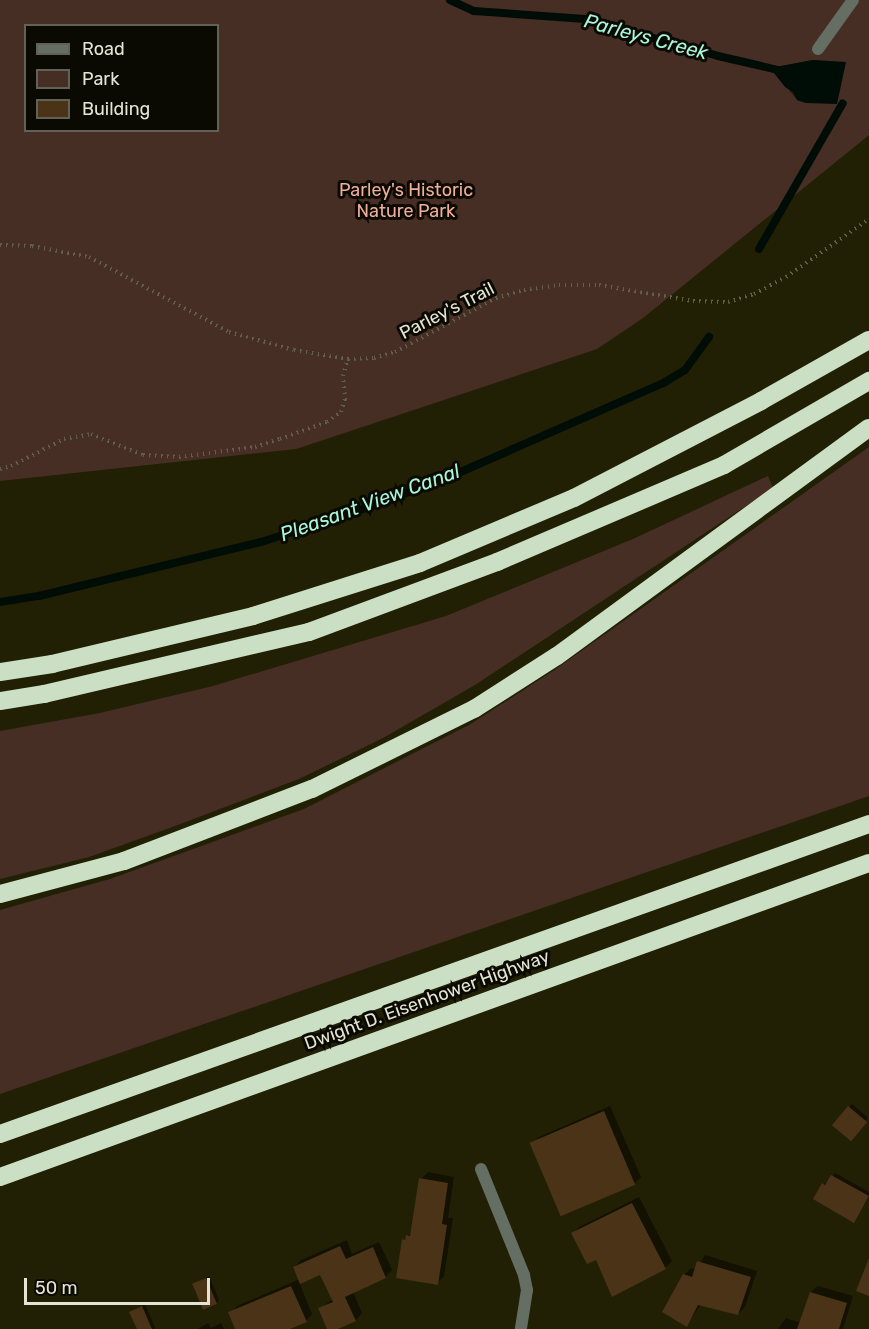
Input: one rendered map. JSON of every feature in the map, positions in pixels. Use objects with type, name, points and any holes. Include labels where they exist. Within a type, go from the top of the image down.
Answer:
[{"type":"highway","points":[[0,672],[52,664],[253,616],[420,563],[574,498],[761,401],[869,340]]},
{"type":"highway","points":[[0,701],[44,694],[320,628],[496,562],[724,465],[869,381]]},
{"type":"highway","points":[[0,894],[124,861],[312,789],[474,709],[557,656],[869,428]]},
{"type":"highway","name":"Dwight D. Eisenhower Highway","points":[[0,1134],[869,824]]},
{"type":"highway","name":"Dwight D. Eisenhower Highway","points":[[0,1177],[869,863]]},
{"type":"street","points":[[818,49],[853,0]]},
{"type":"street","points":[[481,1169],[524,1275],[527,1290],[521,1329]]},
{"type":"path","name":"Parley's Trail","points":[[0,245],[43,247],[89,256],[229,332],[294,350],[348,359],[374,357],[395,352],[496,298],[524,290],[559,285],[599,285],[693,301],[728,302],[754,294],[786,277],[869,219]]},
{"type":"path","points":[[0,469],[11,466],[64,439],[91,434],[143,455],[178,457],[255,447],[327,422],[341,412],[345,400],[343,376],[348,359]]},
{"type":"green space","name":"Parley's Historic Nature Park","points":[[0,0],[869,0],[869,135],[643,318],[597,349],[296,449],[0,481]],"holes":[[[813,60],[822,61],[812,102],[806,103],[797,100],[771,68]]]},
{"type":"green space","points":[[869,447],[869,796],[0,1094],[0,910],[110,879],[304,809],[469,725],[553,671]]},
{"type":"green space","points":[[768,476],[773,488],[475,685],[383,738],[299,779],[175,826],[89,857],[0,879],[0,731],[100,713],[213,686],[446,616],[633,539]]},
{"type":"shaded area","points":[[813,60],[846,62],[837,104],[806,103],[797,100],[793,92],[785,87],[770,68]]},
{"type":"building","points":[[848,1106],[867,1122],[851,1141],[832,1125]]},
{"type":"building","points":[[604,1111],[635,1185],[561,1216],[529,1143]]},
{"type":"building","points":[[831,1175],[869,1196],[854,1223],[813,1199],[822,1183],[825,1185]]},
{"type":"building","points":[[419,1178],[448,1183],[442,1224],[447,1225],[438,1285],[396,1278],[402,1239],[405,1240],[406,1235],[410,1236]]},
{"type":"building","points":[[632,1203],[666,1269],[612,1297],[596,1260],[587,1264],[571,1233]]},
{"type":"building","points":[[340,1246],[346,1259],[373,1247],[386,1278],[345,1297],[356,1321],[338,1329],[327,1329],[318,1308],[333,1302],[320,1275],[300,1284],[293,1267]]},
{"type":"building","points":[[869,1258],[869,1296],[856,1291]]},
{"type":"building","points":[[697,1261],[751,1277],[738,1315],[698,1305],[687,1327],[662,1312],[683,1274],[692,1277]]},
{"type":"building","points":[[206,1278],[217,1304],[203,1310],[192,1284]]},
{"type":"building","points":[[291,1286],[307,1322],[290,1329],[235,1329],[228,1312]]},
{"type":"building","points":[[810,1292],[847,1303],[839,1329],[797,1329]]},
{"type":"building","points":[[142,1306],[152,1329],[137,1329],[129,1312]]},
{"type":"waterway","name":"Parleys Creek","points":[[450,0],[474,11],[585,19],[778,70]]},
{"type":"waterway","name":"Pleasant View Canal","points":[[759,249],[843,103]]},
{"type":"waterway","name":"Pleasant View Canal","points":[[0,602],[39,596],[261,542],[343,516],[440,481],[665,382],[685,370],[709,337]]}]
